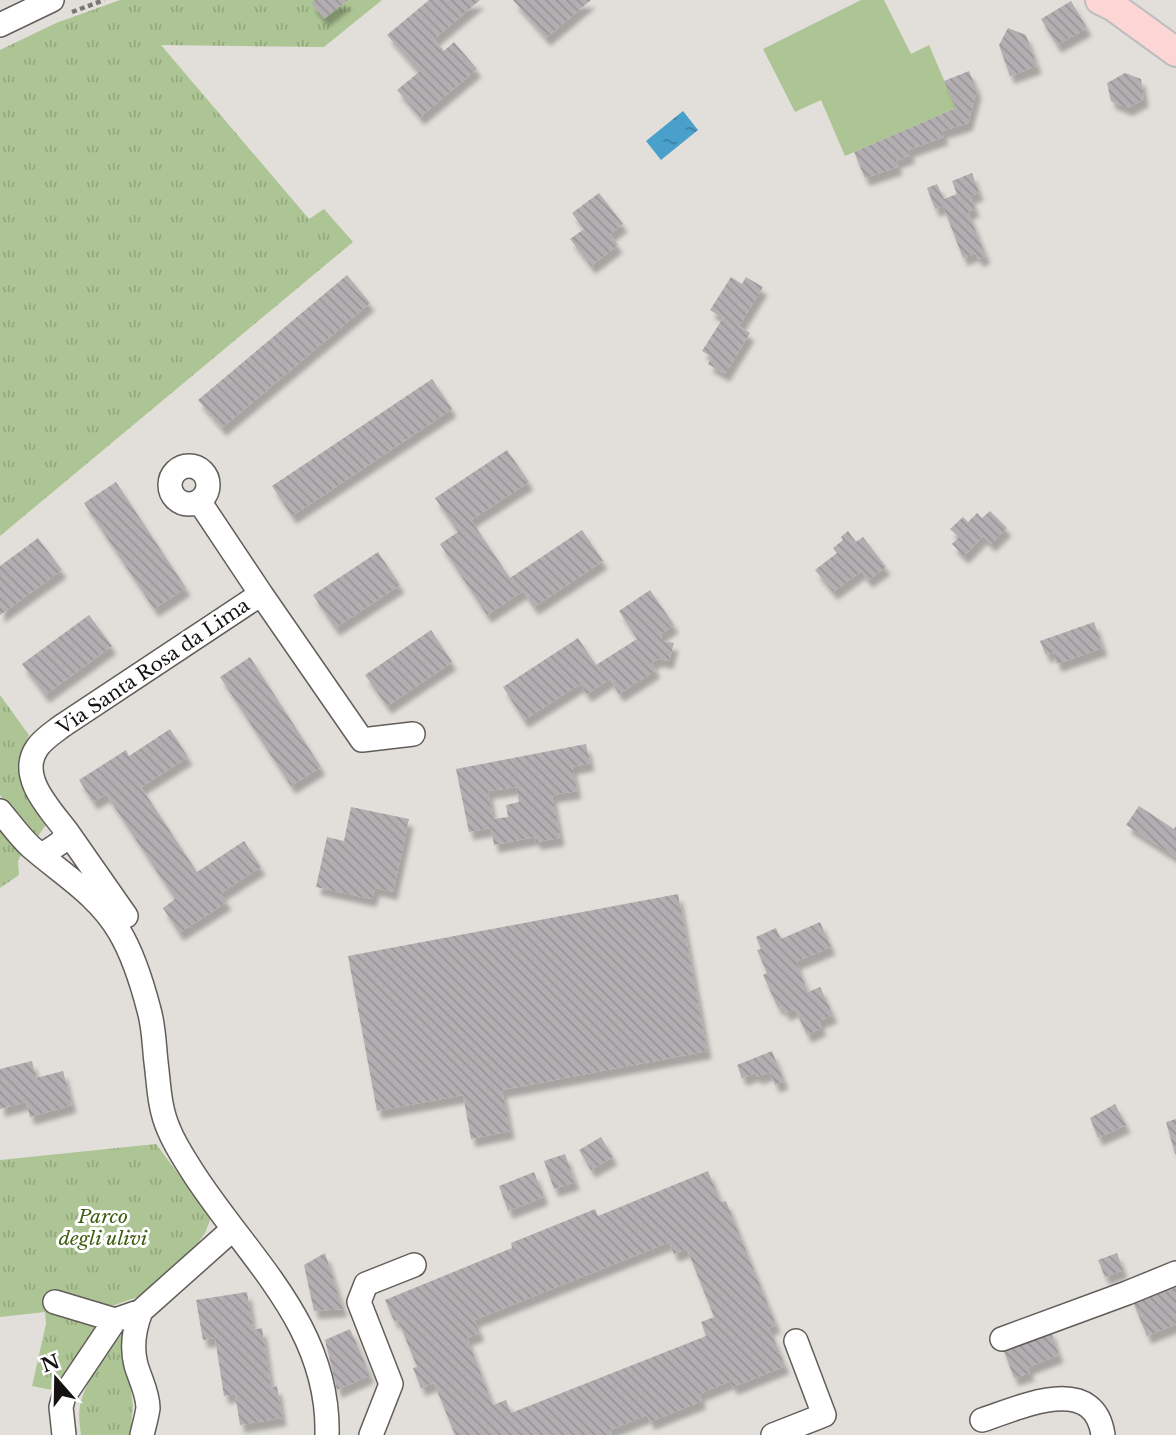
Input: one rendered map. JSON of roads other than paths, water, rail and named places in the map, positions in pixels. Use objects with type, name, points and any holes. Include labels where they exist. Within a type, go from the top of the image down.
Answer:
[{"type":"main road","points":[[1100,0],[1114,7],[1176,52]]},
{"type":"street","points":[[0,25],[52,0]]},
{"type":"street","points":[[199,501],[261,594]]},
{"type":"street","name":"Via Santa Rosa da Lima","points":[[150,1011],[149,969],[140,942],[124,911],[34,786],[30,763],[43,741],[261,594],[362,740],[413,734]]},
{"type":"street","points":[[0,811],[29,845],[91,895],[113,922],[128,947],[150,1011],[162,1113],[167,1127],[202,1187],[281,1292],[318,1368],[327,1410],[327,1435]]},
{"type":"street","points":[[42,855],[60,843],[68,833]]},
{"type":"street","points":[[55,1302],[115,1320],[141,1311],[233,1229]]},
{"type":"street","points":[[371,1435],[391,1384],[359,1302],[366,1284],[414,1265]]},
{"type":"street","points":[[1002,1339],[1176,1273]]},
{"type":"street","points":[[141,1311],[133,1343],[148,1407],[142,1435]]},
{"type":"street","points":[[64,1435],[61,1407],[64,1396],[115,1320]]},
{"type":"street","points":[[773,1435],[824,1415],[796,1341]]},
{"type":"street","points":[[982,1420],[1048,1399],[1069,1399],[1086,1404],[1097,1415],[1103,1435]]},
{"type":"water","points":[[683,111],[698,130],[661,160],[646,141]]},
{"type":"park label","name":"Parco degli ulivi","points":[[103,1227]]}]
